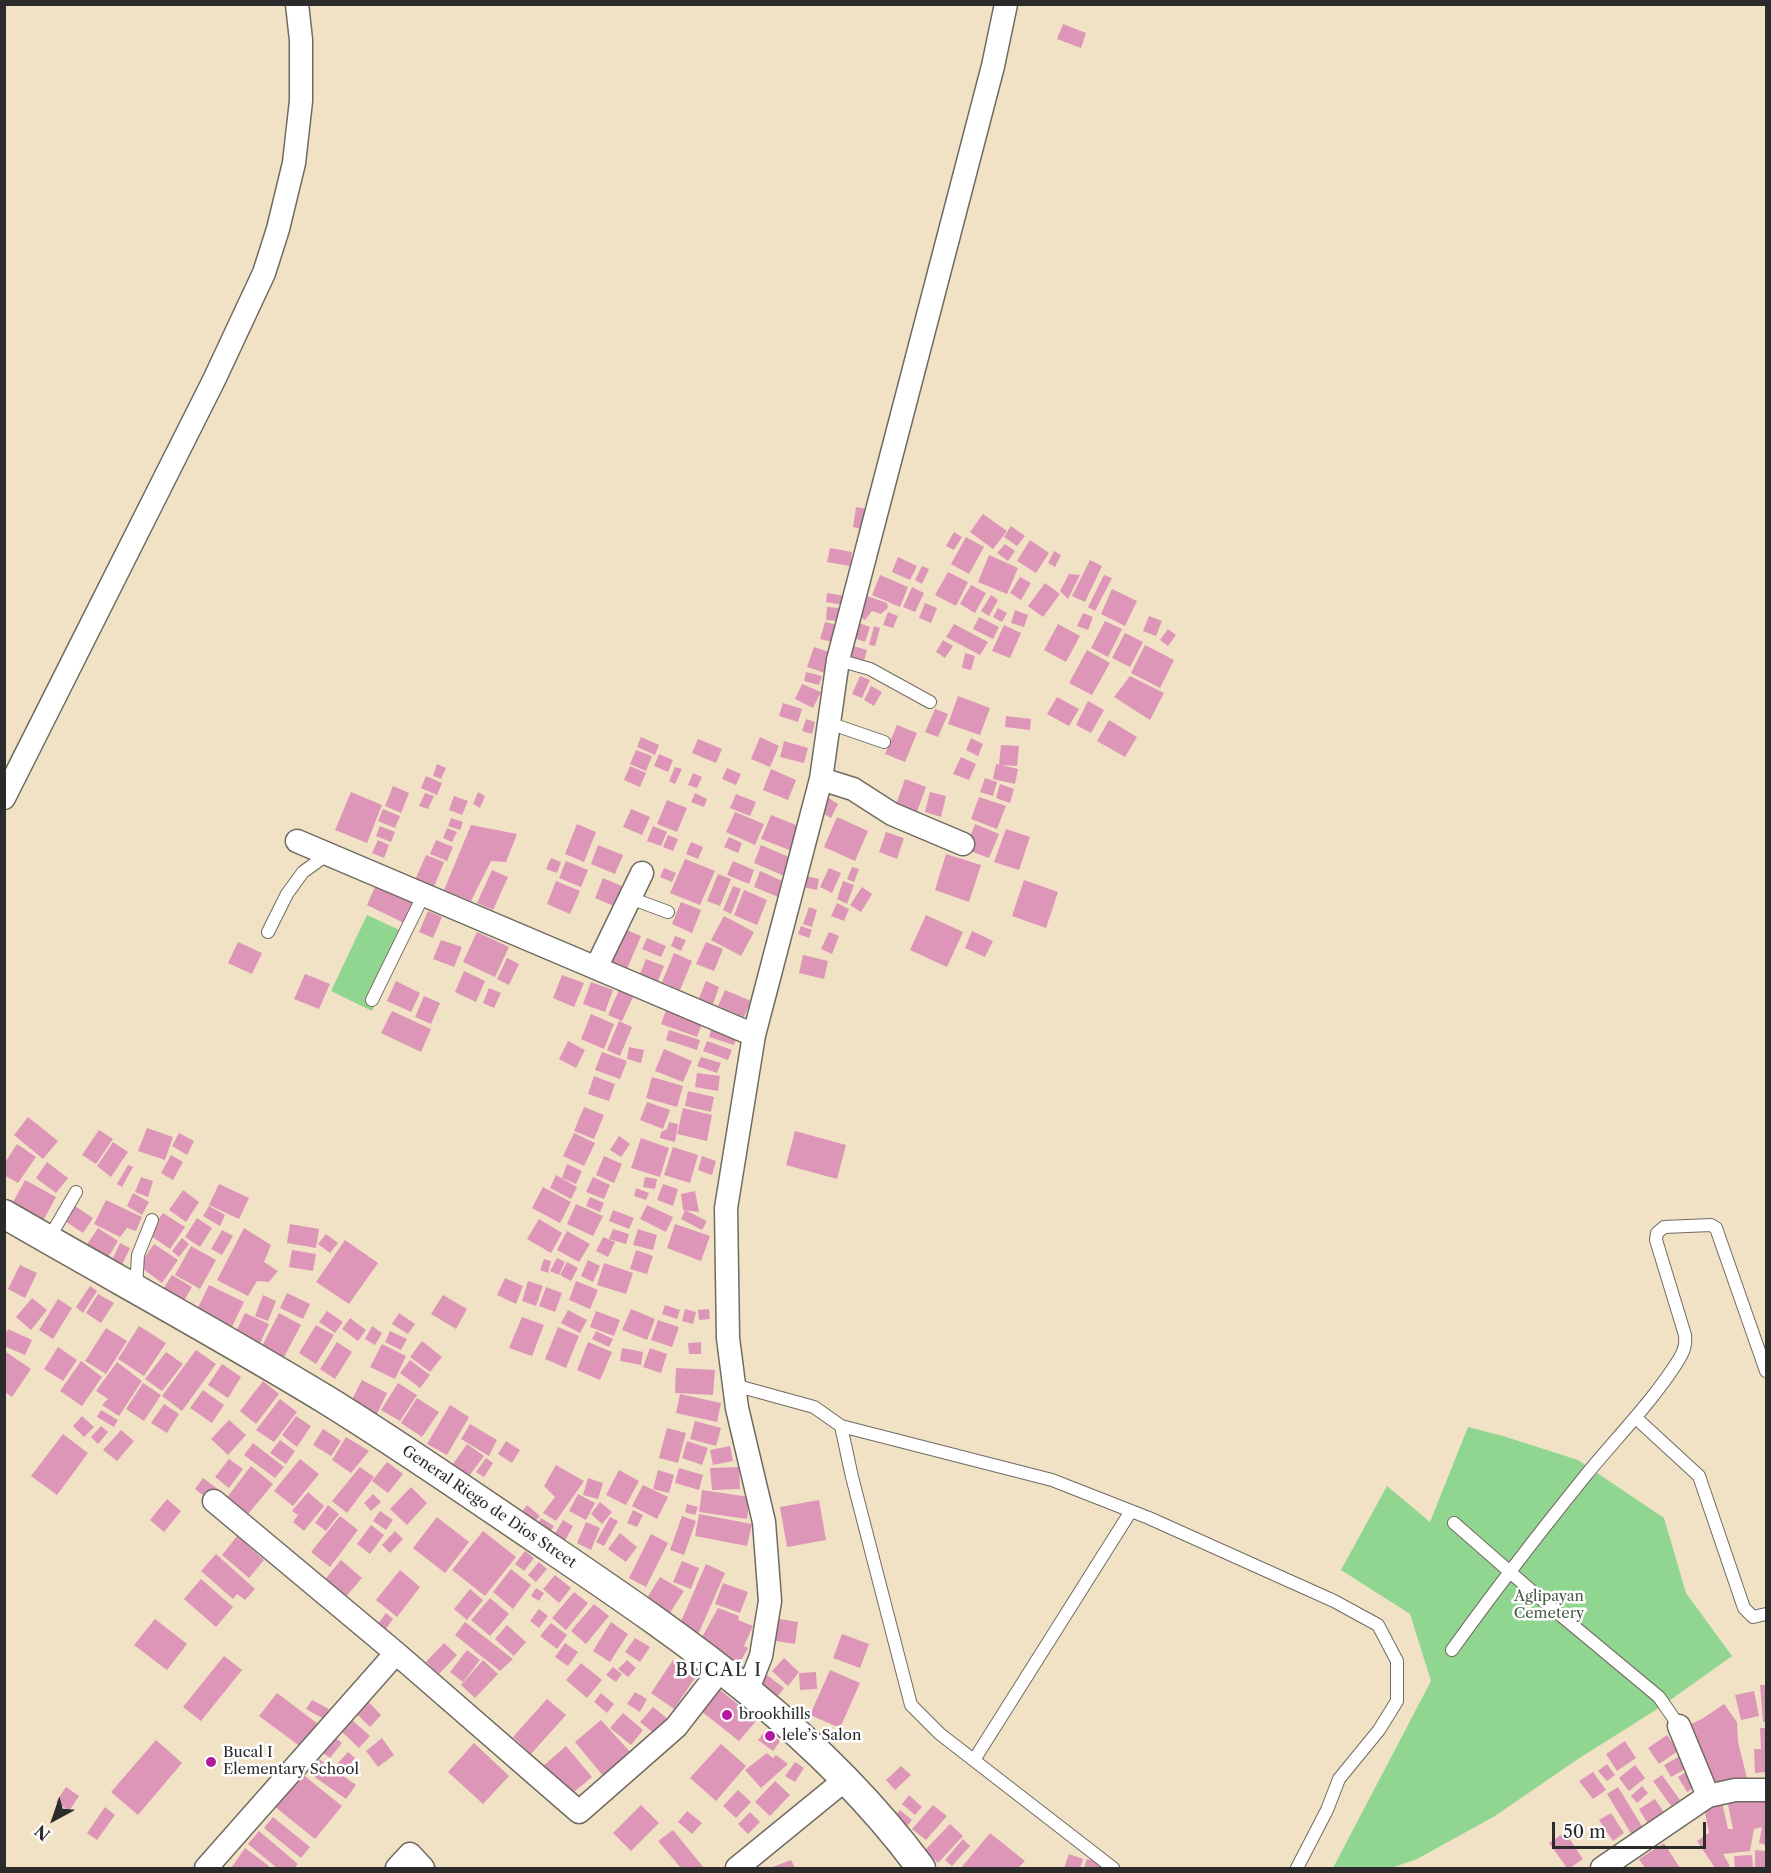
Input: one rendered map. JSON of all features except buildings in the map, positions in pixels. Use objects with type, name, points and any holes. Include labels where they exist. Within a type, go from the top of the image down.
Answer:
[{"type":"street","points":[[4,798],[214,380],[264,273],[278,229],[294,163],[301,101],[302,40],[297,4]]},
{"type":"street","points":[[748,1689],[761,1656],[770,1602],[764,1522],[737,1408],[728,1338],[726,1208],[754,1035],[821,779],[838,660],[993,66],[1006,4]]},
{"type":"street","points":[[821,779],[853,789],[892,814],[963,844]]},
{"type":"street","points":[[297,841],[754,1035]]},
{"type":"street","points":[[596,968],[642,873]]},
{"type":"street","name":"General Riego de Dios Street","points":[[4,1214],[324,1398],[589,1575],[722,1669],[804,1738],[846,1779],[921,1869]]},
{"type":"street","points":[[214,1501],[396,1653],[579,1812],[676,1727],[722,1669]]},
{"type":"street","points":[[206,1869],[396,1653]]},
{"type":"street","points":[[1679,1726],[1708,1796]]},
{"type":"street","points":[[737,1869],[846,1779]]},
{"type":"street","points":[[1602,1869],[1708,1796],[1735,1790],[1767,1790]]},
{"type":"street","points":[[397,1869],[410,1854],[423,1869]]},
{"type":"lane","points":[[838,660],[870,669],[930,702]]},
{"type":"lane","points":[[829,723],[884,742]]},
{"type":"lane","points":[[268,932],[287,894],[303,872],[328,854]]},
{"type":"lane","points":[[372,1000],[424,894]]},
{"type":"lane","points":[[630,898],[668,912]]},
{"type":"lane","points":[[48,1240],[76,1192]]},
{"type":"lane","points":[[136,1290],[138,1255],[152,1220]]},
{"type":"lane","points":[[1452,1650],[1510,1571],[1635,1418],[1686,1348],[1685,1335],[1656,1240],[1657,1233],[1664,1227],[1712,1225],[1716,1228],[1767,1371]]},
{"type":"lane","points":[[734,1386],[814,1407],[842,1426],[1052,1480],[1131,1511],[1334,1601],[1378,1625],[1397,1661],[1397,1701],[1379,1730],[1339,1779],[1327,1810],[1297,1869]]},
{"type":"lane","points":[[1635,1418],[1700,1476],[1744,1608],[1753,1617],[1767,1614]]},
{"type":"lane","points":[[842,1426],[852,1477],[911,1705],[940,1734],[1113,1869]]},
{"type":"lane","points":[[974,1760],[1131,1511]]},
{"type":"lane","points":[[1454,1523],[1659,1697],[1679,1726]]},
{"type":"green space","points":[[367,915],[408,934],[372,1011],[331,991]]},
{"type":"green space","name":"Aglipayan Cemetery","points":[[1468,1427],[1578,1460],[1664,1518],[1686,1593],[1732,1656],[1662,1706],[1578,1759],[1495,1816],[1417,1859],[1391,1868],[1333,1868],[1431,1681],[1410,1614],[1341,1570],[1387,1486],[1430,1522]]},
{"type":"place","name":"brookhills","points":[[727,1715]]},
{"type":"place","name":"lele’s Salon","points":[[770,1736]]},
{"type":"place","name":"Bucal I Elementary School","points":[[211,1762]]},
{"type":"district","name":"BUCAL I","points":[[719,1671]]}]
